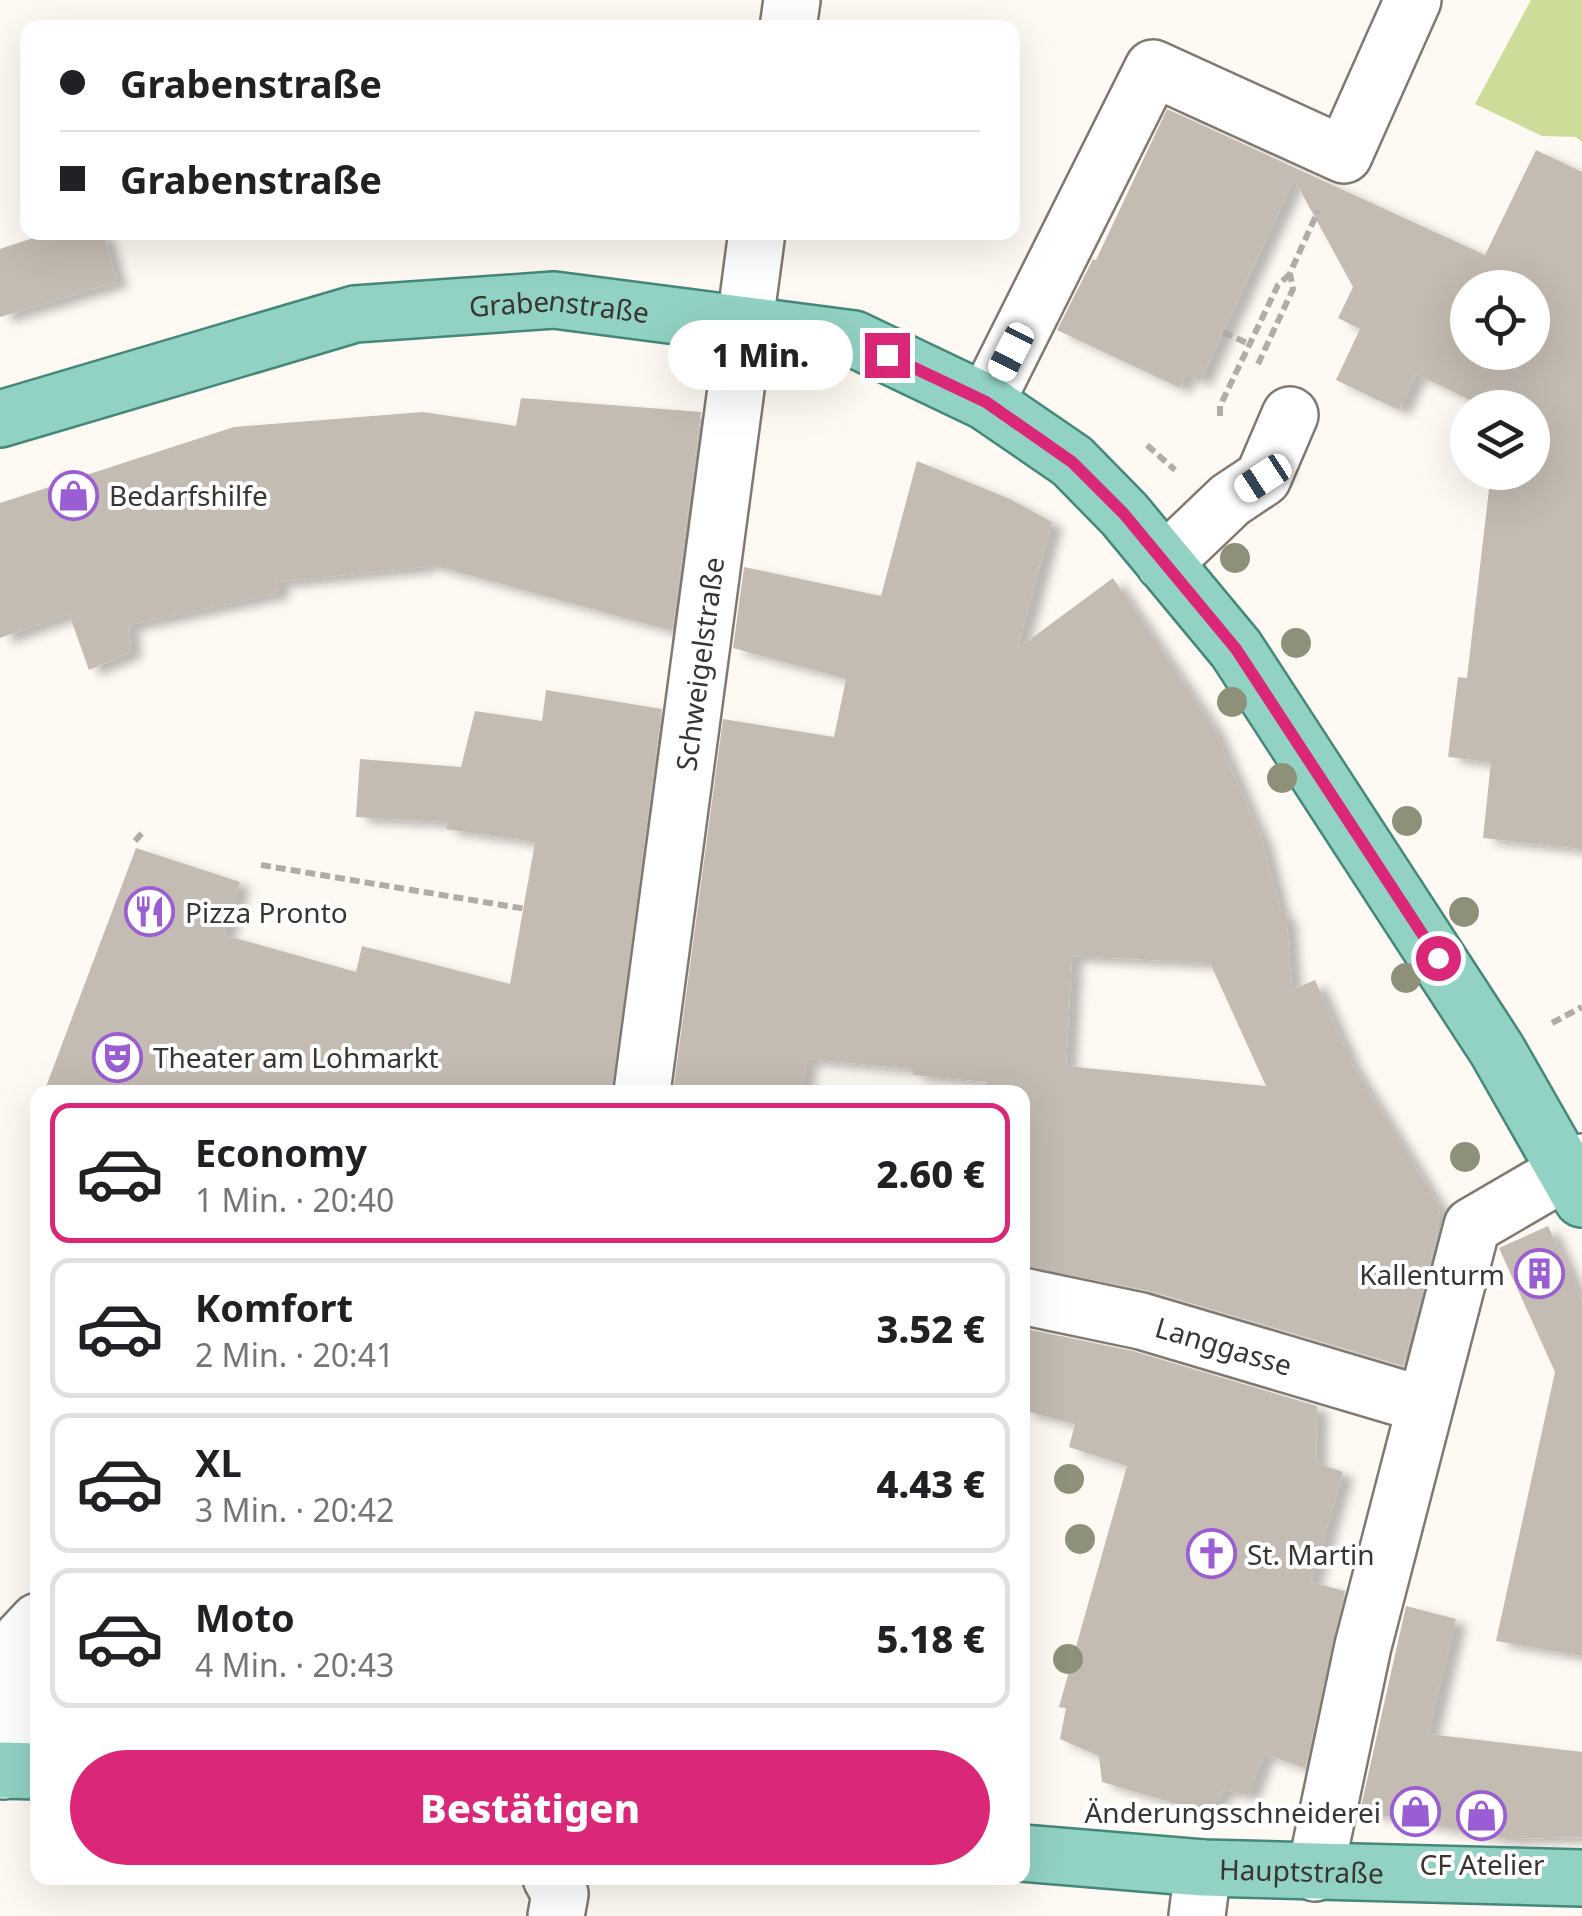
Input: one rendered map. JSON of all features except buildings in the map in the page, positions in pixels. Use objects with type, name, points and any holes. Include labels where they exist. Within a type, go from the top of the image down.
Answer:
[{"type":"main road","name":"Grabenstraße","points":[[0,419],[355,314],[554,300],[743,322],[854,340],[986,402],[1072,462],[1236,649],[1577,1177]]},
{"type":"main road","name":"Hauptstraße","points":[[1030,1855],[1200,1892],[1314,1872],[1582,1878]]},
{"type":"street","points":[[986,402],[1153,68],[1344,155],[1414,0]]},
{"type":"street","name":"Schweigelstraße","points":[[643,1085],[756,240]]},
{"type":"street","points":[[1164,563],[1230,500],[1263,478],[1290,415]]},
{"type":"street","points":[[1314,1872],[1363,1646],[1472,1226],[1577,1177]]},
{"type":"street","name":"Langgasse","points":[[1030,1298],[1141,1321],[1424,1405]]},
{"type":"street","points":[[13,1771],[22,1638],[30,1630]]},
{"type":"street","points":[[555,1885],[560,1894],[556,1916]]},
{"type":"path","points":[[1224,398],[1278,286],[1297,256]]},
{"type":"path","points":[[1223,332],[1249,344]]},
{"type":"path","points":[[135,841],[143,832]]},
{"type":"path","points":[[261,865],[526,909]]},
{"type":"green space","points":[[1531,0],[1582,0],[1582,142],[1576,137],[1542,136],[1475,104]]},
{"type":"place","name":"Bedarfshilfe","points":[[74,495]]},
{"type":"place","name":"Pizza Pronto","points":[[150,912]]},
{"type":"place","name":"Theater am Lohmarkt","points":[[118,1057]]},
{"type":"place","name":"Kallenturm","points":[[1540,1274]]},
{"type":"place","name":"St. Martin","points":[[1212,1554]]},
{"type":"place","name":"Änderungsschneiderei","points":[[1416,1812]]},
{"type":"place","name":"CF Atelier","points":[[1482,1816]]},
{"type":"route","points":[[887,355],[986,402],[1072,462],[1124,514],[1236,649],[1438,958]]}]
